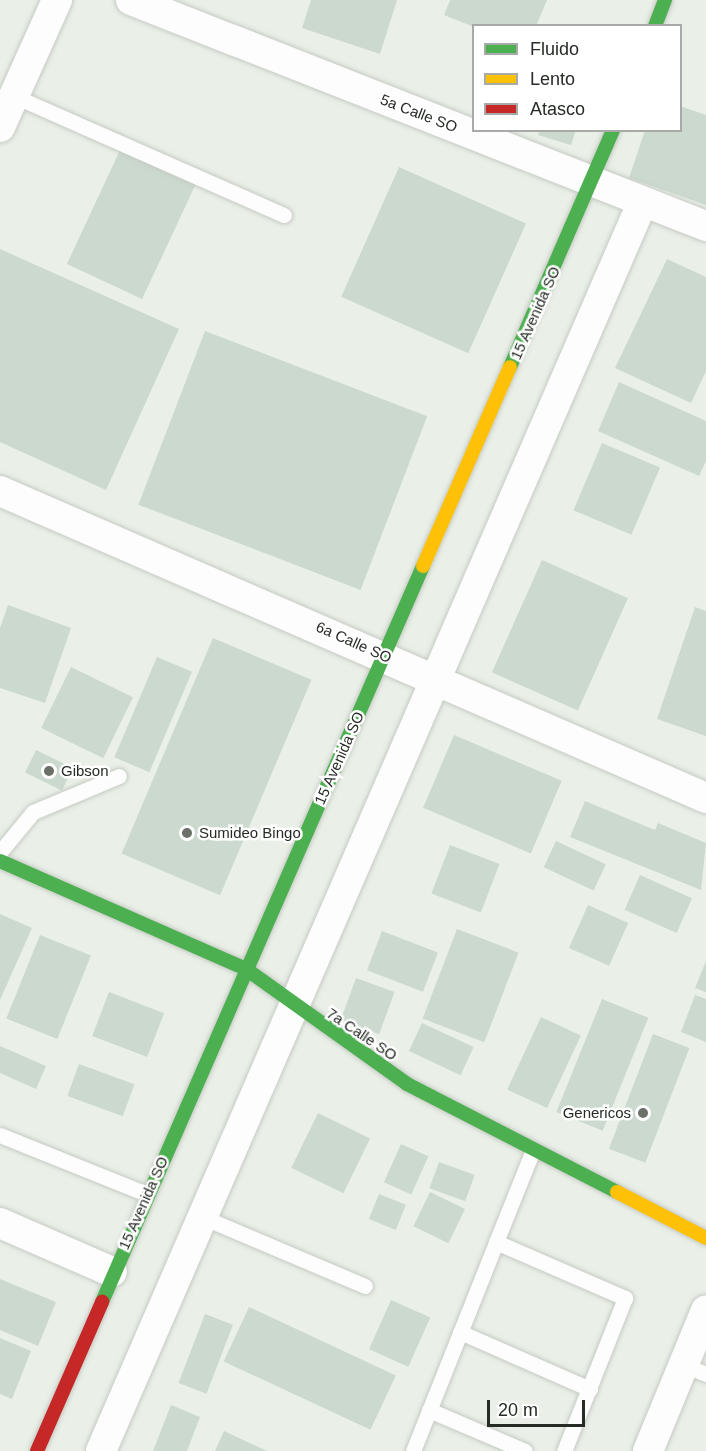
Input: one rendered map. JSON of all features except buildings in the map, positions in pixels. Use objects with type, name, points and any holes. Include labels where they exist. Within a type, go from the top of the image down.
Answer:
[{"type":"street","points":[[0,127],[57,0]]},
{"type":"street","name":"5a Calle SO","points":[[131,0],[706,226]]},
{"type":"street","points":[[656,24],[665,0]]},
{"type":"street","name":"15 Avenida SO","points":[[36,1451],[112,1272],[612,132]]},
{"type":"street","points":[[100,1451],[200,1216],[296,1009],[435,679],[643,201]]},
{"type":"street","name":"6a Calle SO","points":[[0,491],[384,654],[435,679],[706,798]]},
{"type":"street","name":"7a Calle SO","points":[[0,861],[246,969],[296,1009],[407,1084],[706,1238]]},
{"type":"street","points":[[0,1223],[112,1272]]},
{"type":"street","points":[[648,1451],[695,1369],[706,1310]]},
{"type":"lane","points":[[14,96],[284,215]]},
{"type":"lane","points":[[0,852],[33,812],[120,776]]},
{"type":"lane","points":[[0,1135],[147,1194]]},
{"type":"lane","points":[[413,1451],[533,1150]]},
{"type":"lane","points":[[200,1216],[365,1286]]},
{"type":"lane","points":[[496,1242],[625,1298],[564,1451]]},
{"type":"lane","points":[[460,1332],[590,1389]]},
{"type":"lane","points":[[429,1410],[525,1451]]},
{"type":"traffic: fast","points":[[656,24],[665,0]]},
{"type":"traffic: fast","points":[[510,367],[612,132]]},
{"type":"traffic: fast","points":[[102,1302],[423,566]]},
{"type":"traffic: fast","points":[[0,861],[246,969],[407,1084],[617,1192]]},
{"type":"traffic: slow","points":[[423,566],[510,367]]},
{"type":"traffic: slow","points":[[617,1192],[706,1238]]},
{"type":"traffic: jam","points":[[37,1451],[102,1302]]},
{"type":"place","name":"Gibson","points":[[49,771]]},
{"type":"place","name":"Sumideo Bingo","points":[[187,833]]},
{"type":"place","name":"Genericos","points":[[643,1113]]}]
